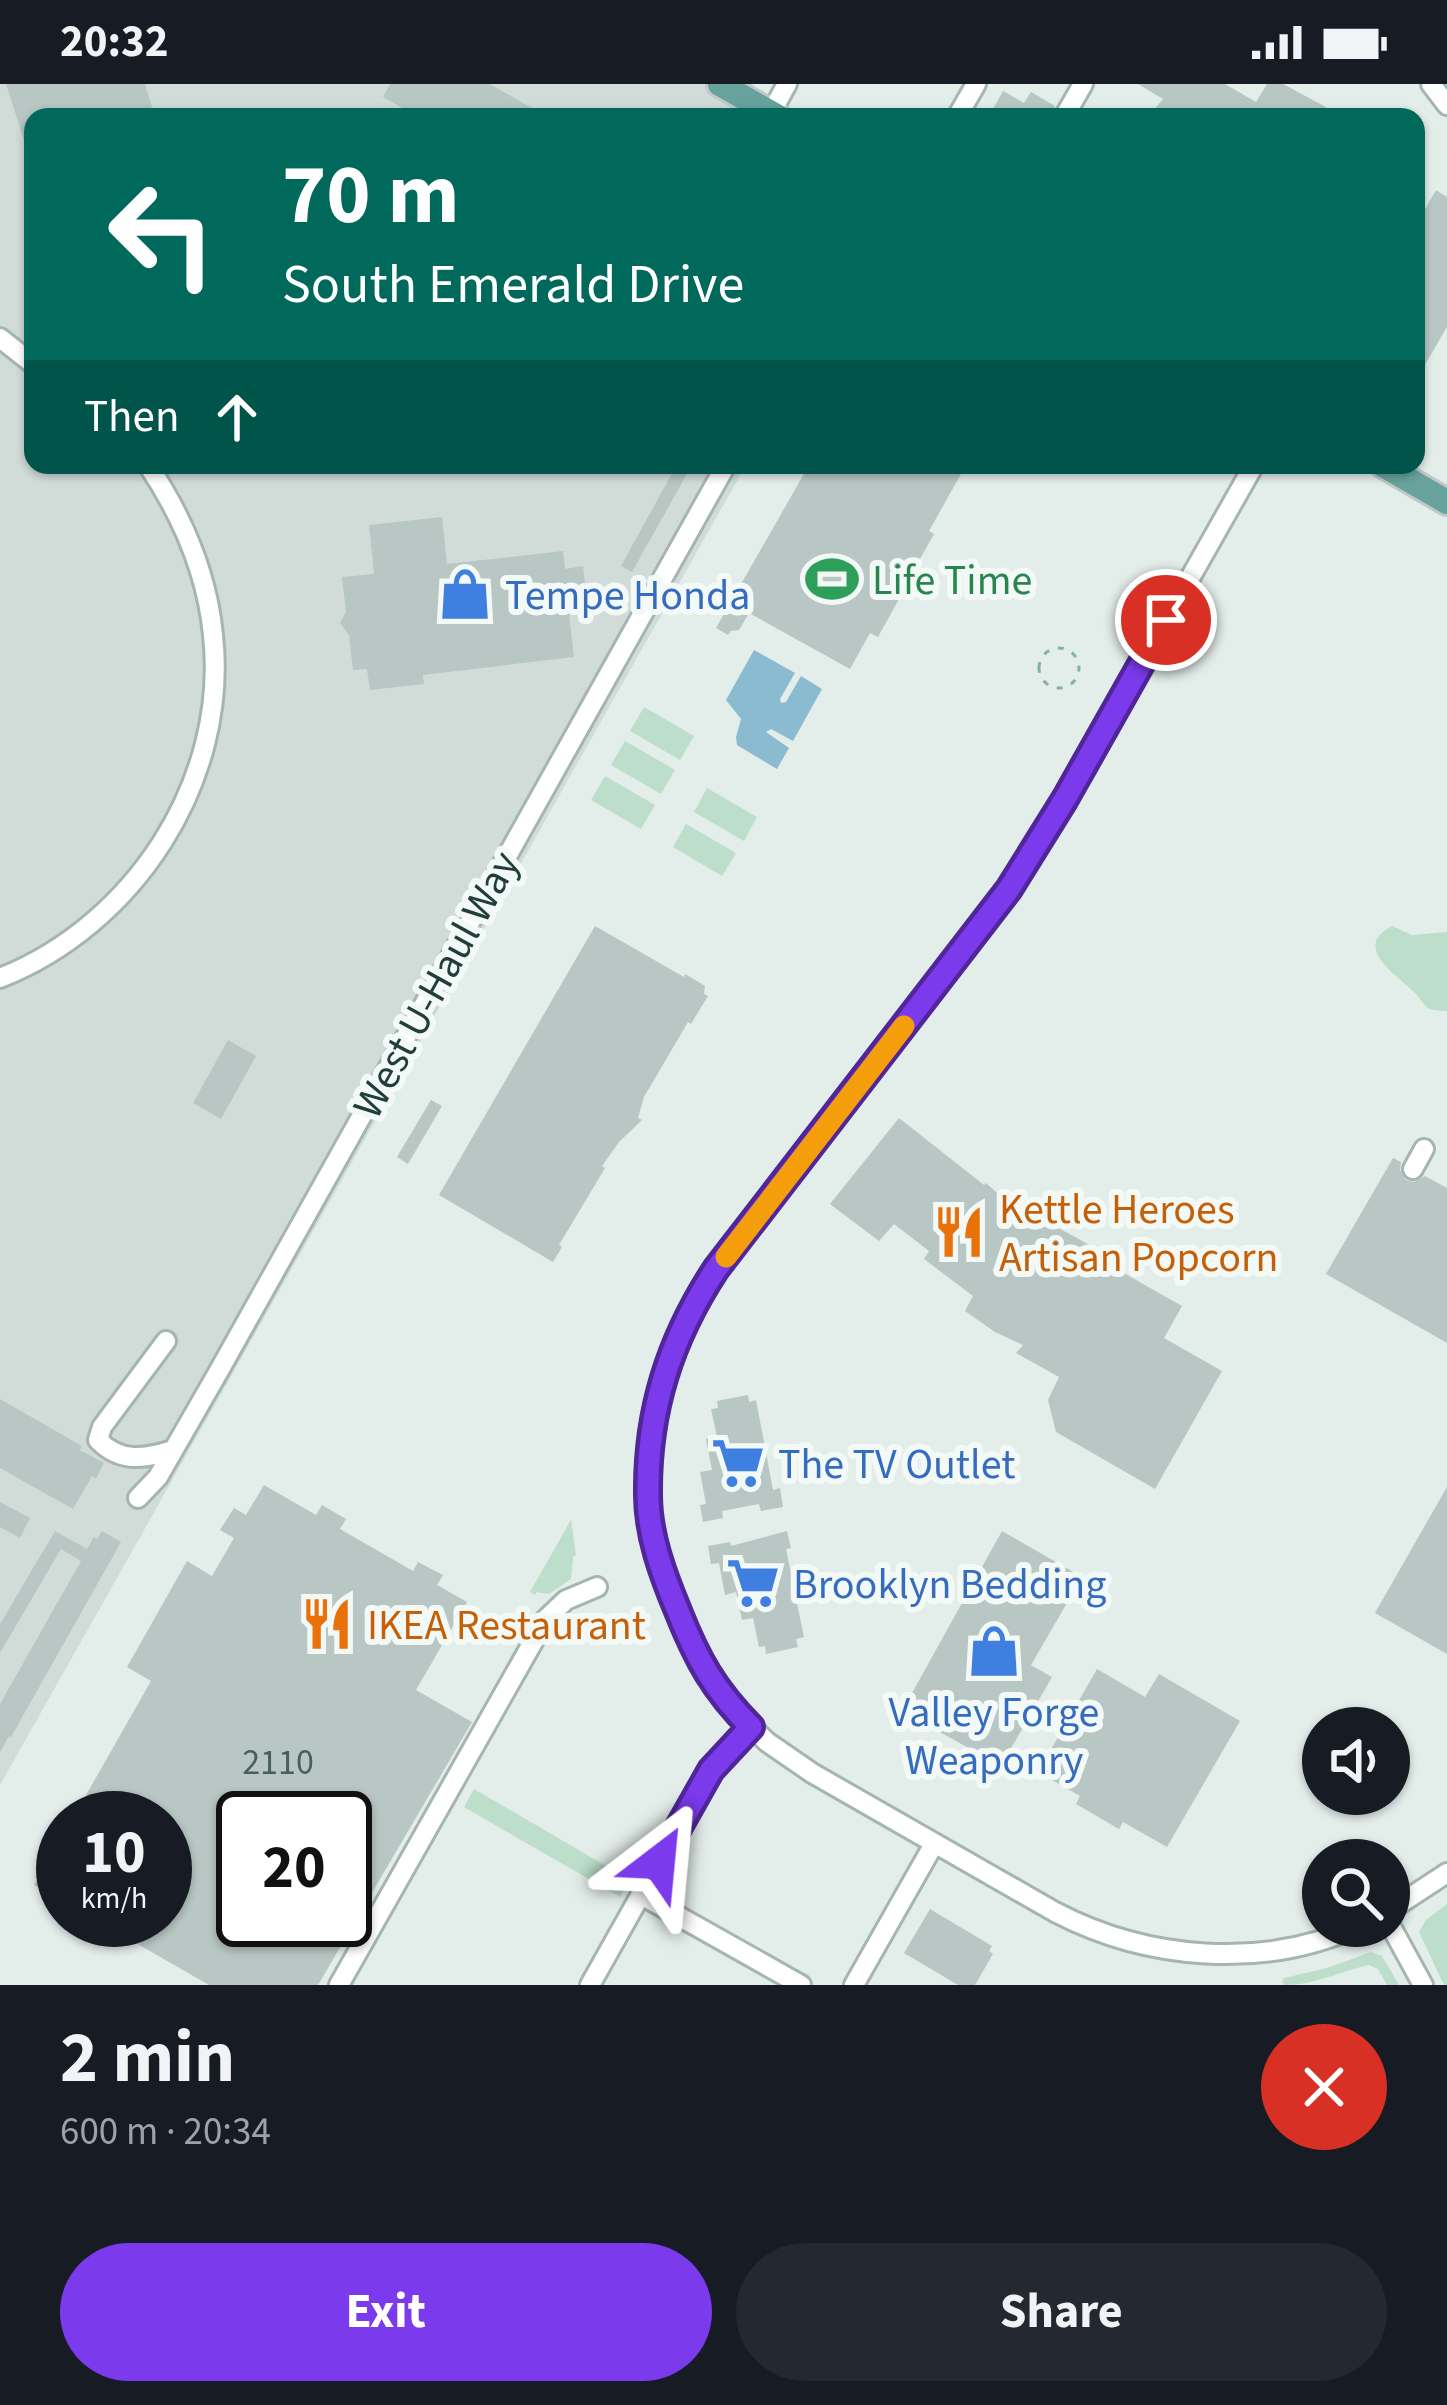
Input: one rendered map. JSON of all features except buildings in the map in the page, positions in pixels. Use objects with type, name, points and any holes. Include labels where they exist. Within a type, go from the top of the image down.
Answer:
[{"type":"main road","points":[[720,84],[763,108]]},
{"type":"main road","points":[[1399,474],[1447,502]]},
{"type":"street","points":[[1431,84],[1447,105]]},
{"type":"street","points":[[0,338],[24,357]]},
{"type":"street","points":[[0,978],[50,953],[124,894],[165,838],[196,775],[213,695],[210,613],[192,548],[154,474]]},
{"type":"street","name":"West U-Haul Way","points":[[138,1498],[153,1484],[173,1450],[721,474]]},
{"type":"street","points":[[1250,474],[1028,862],[716,1269],[682,1326],[653,1423],[648,1497],[662,1571],[694,1652],[724,1700],[812,1773],[1080,1924],[1124,1940],[1214,1954],[1302,1944]]},
{"type":"street","points":[[1413,1168],[1424,1149]]},
{"type":"street","points":[[166,1341],[102,1426],[98,1440],[113,1453],[130,1458],[173,1450]]},
{"type":"street","points":[[339,1985],[546,1619],[566,1600],[597,1587]]},
{"type":"street","points":[[590,1985],[711,1770],[751,1727]]},
{"type":"street","points":[[854,1985],[934,1844]]},
{"type":"street","points":[[1410,1897],[1447,1873]]},
{"type":"street","points":[[641,1895],[801,1985]]},
{"type":"street","points":[[1402,1947],[1423,1985]]},
{"type":"path","points":[[1051,648],[1068,649],[1079,663],[1076,680],[1060,688],[1048,685],[1038,670],[1042,655],[1051,648]]},
{"type":"shaded area","points":[[0,84],[720,84],[762,108],[24,108],[24,474],[741,474],[0,1785]]},
{"type":"green space","points":[[644,707],[694,736],[680,760],[630,731]]},
{"type":"green space","points":[[625,741],[675,770],[661,794],[611,765]]},
{"type":"green space","points":[[605,776],[655,805],[641,829],[591,800]]},
{"type":"green space","points":[[707,788],[757,817],[744,841],[694,812]]},
{"type":"green space","points":[[686,824],[736,853],[722,876],[673,847]]},
{"type":"green space","points":[[1392,926],[1412,935],[1447,932],[1447,1011],[1426,1007],[1382,961],[1376,943]]},
{"type":"green space","points":[[571,1520],[576,1555],[571,1579],[549,1594],[535,1595],[530,1592]]},
{"type":"green space","points":[[474,1789],[630,1880],[620,1897],[464,1807]]},
{"type":"green space","points":[[1447,1904],[1447,1985],[1444,1985],[1419,1932]]},
{"type":"green space","points":[[1371,1952],[1382,1956],[1399,1985],[1387,1985],[1378,1969],[1369,1965],[1307,1983],[1282,1982],[1284,1978]]},
{"type":"water","points":[[754,650],[795,673],[781,703],[801,676],[822,689],[793,741],[771,729],[766,732],[789,748],[777,769],[737,745],[741,719],[726,700]]},
{"type":"slow traffic","points":[[726,1257],[904,1026]]},
{"type":"place","name":"Life Time","points":[[832,579]]},
{"type":"place","name":"Tempe Honda","points":[[465,594]]},
{"type":"place","name":"Kettle Heroes Artisan Popcorn","points":[[959,1232]]},
{"type":"place","name":"The TV Outlet","points":[[738,1463]]},
{"type":"place","name":"Brooklyn Bedding","points":[[753,1583]]},
{"type":"place","name":"IKEA Restaurant","points":[[327,1624]]},
{"type":"place","name":"Valley Forge Weaponry","points":[[994,1651]]},
{"type":"route","points":[[659,1862],[711,1770],[751,1727],[724,1700],[694,1652],[662,1571],[653,1533],[648,1497],[653,1423],[670,1354],[716,1269],[1023,869],[1166,620]]}]
